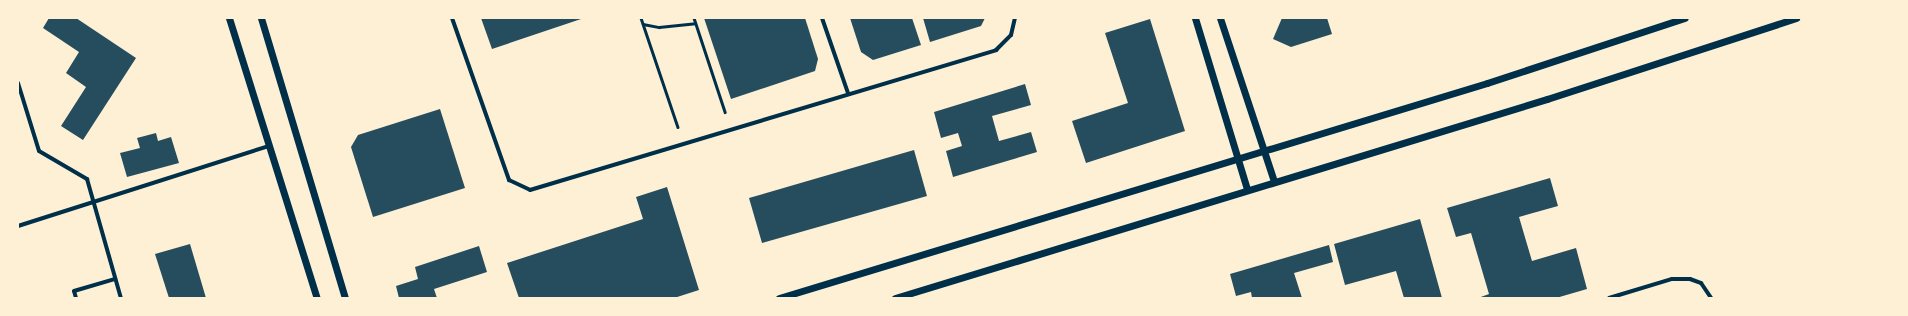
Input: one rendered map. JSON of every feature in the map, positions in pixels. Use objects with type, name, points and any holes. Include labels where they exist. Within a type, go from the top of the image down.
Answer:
[{"type":"street","points":[[229,18],[317,298]]},
{"type":"street","points":[[261,18],[346,298]]},
{"type":"street","points":[[452,18],[508,180],[530,190],[848,93],[996,50],[1011,35],[1015,18]]},
{"type":"street","points":[[822,18],[848,93]]},
{"type":"street","points":[[1195,18],[1240,158],[1247,189]]},
{"type":"street","points":[[1220,18],[1265,150],[1274,181]]},
{"type":"street","points":[[780,298],[1487,83],[1685,18]]},
{"type":"street","points":[[895,298],[1247,189],[1547,99],[1796,18]]},
{"type":"street","points":[[18,83],[39,151],[87,179],[121,298]]},
{"type":"street","points":[[18,226],[269,146]]},
{"type":"street","points":[[1609,298],[1672,279],[1690,278],[1701,283],[1711,298]]},
{"type":"street","points":[[76,298],[74,291],[115,279]]},
{"type":"path","points":[[641,18],[678,127]]},
{"type":"path","points":[[694,18],[725,112]]},
{"type":"path","points":[[643,24],[666,27],[695,23]]},
{"type":"building","points":[[49,18],[76,18],[136,58],[83,140],[61,126],[86,87],[66,73],[79,52],[43,28]]},
{"type":"building","points":[[481,18],[584,18],[492,49]]},
{"type":"building","points":[[704,18],[805,18],[818,59],[815,71],[731,99]]},
{"type":"building","points":[[850,18],[912,18],[921,45],[873,60],[861,52]]},
{"type":"building","points":[[923,18],[985,18],[981,26],[930,42]]},
{"type":"building","points":[[1282,18],[1327,18],[1332,34],[1291,47],[1273,39]]},
{"type":"building","points":[[1150,19],[1185,131],[1086,163],[1072,121],[1128,103],[1105,33]]},
{"type":"building","points":[[1025,84],[1031,105],[992,116],[999,141],[1031,132],[1037,152],[953,177],[946,151],[962,146],[958,133],[941,138],[934,112]]},
{"type":"building","points":[[440,109],[465,188],[373,217],[351,147],[358,135]]},
{"type":"building","points":[[156,133],[158,141],[171,137],[179,163],[127,177],[120,153],[140,148],[137,138]]},
{"type":"building","points":[[914,150],[927,196],[762,243],[749,198]]},
{"type":"building","points":[[1550,178],[1558,206],[1519,217],[1532,261],[1576,248],[1587,289],[1556,298],[1478,298],[1489,294],[1471,233],[1456,237],[1447,208]]},
{"type":"building","points":[[667,187],[699,290],[674,298],[519,298],[507,263],[643,219],[636,197]]},
{"type":"building","points":[[1420,219],[1442,298],[1404,298],[1396,271],[1345,285],[1334,244]]},
{"type":"building","points":[[190,244],[206,298],[169,298],[155,254]]},
{"type":"building","points":[[1329,245],[1333,262],[1294,273],[1302,298],[1252,298],[1251,292],[1236,296],[1230,274]]},
{"type":"building","points":[[479,246],[487,272],[434,289],[437,298],[399,298],[396,286],[418,279],[415,267]]}]
